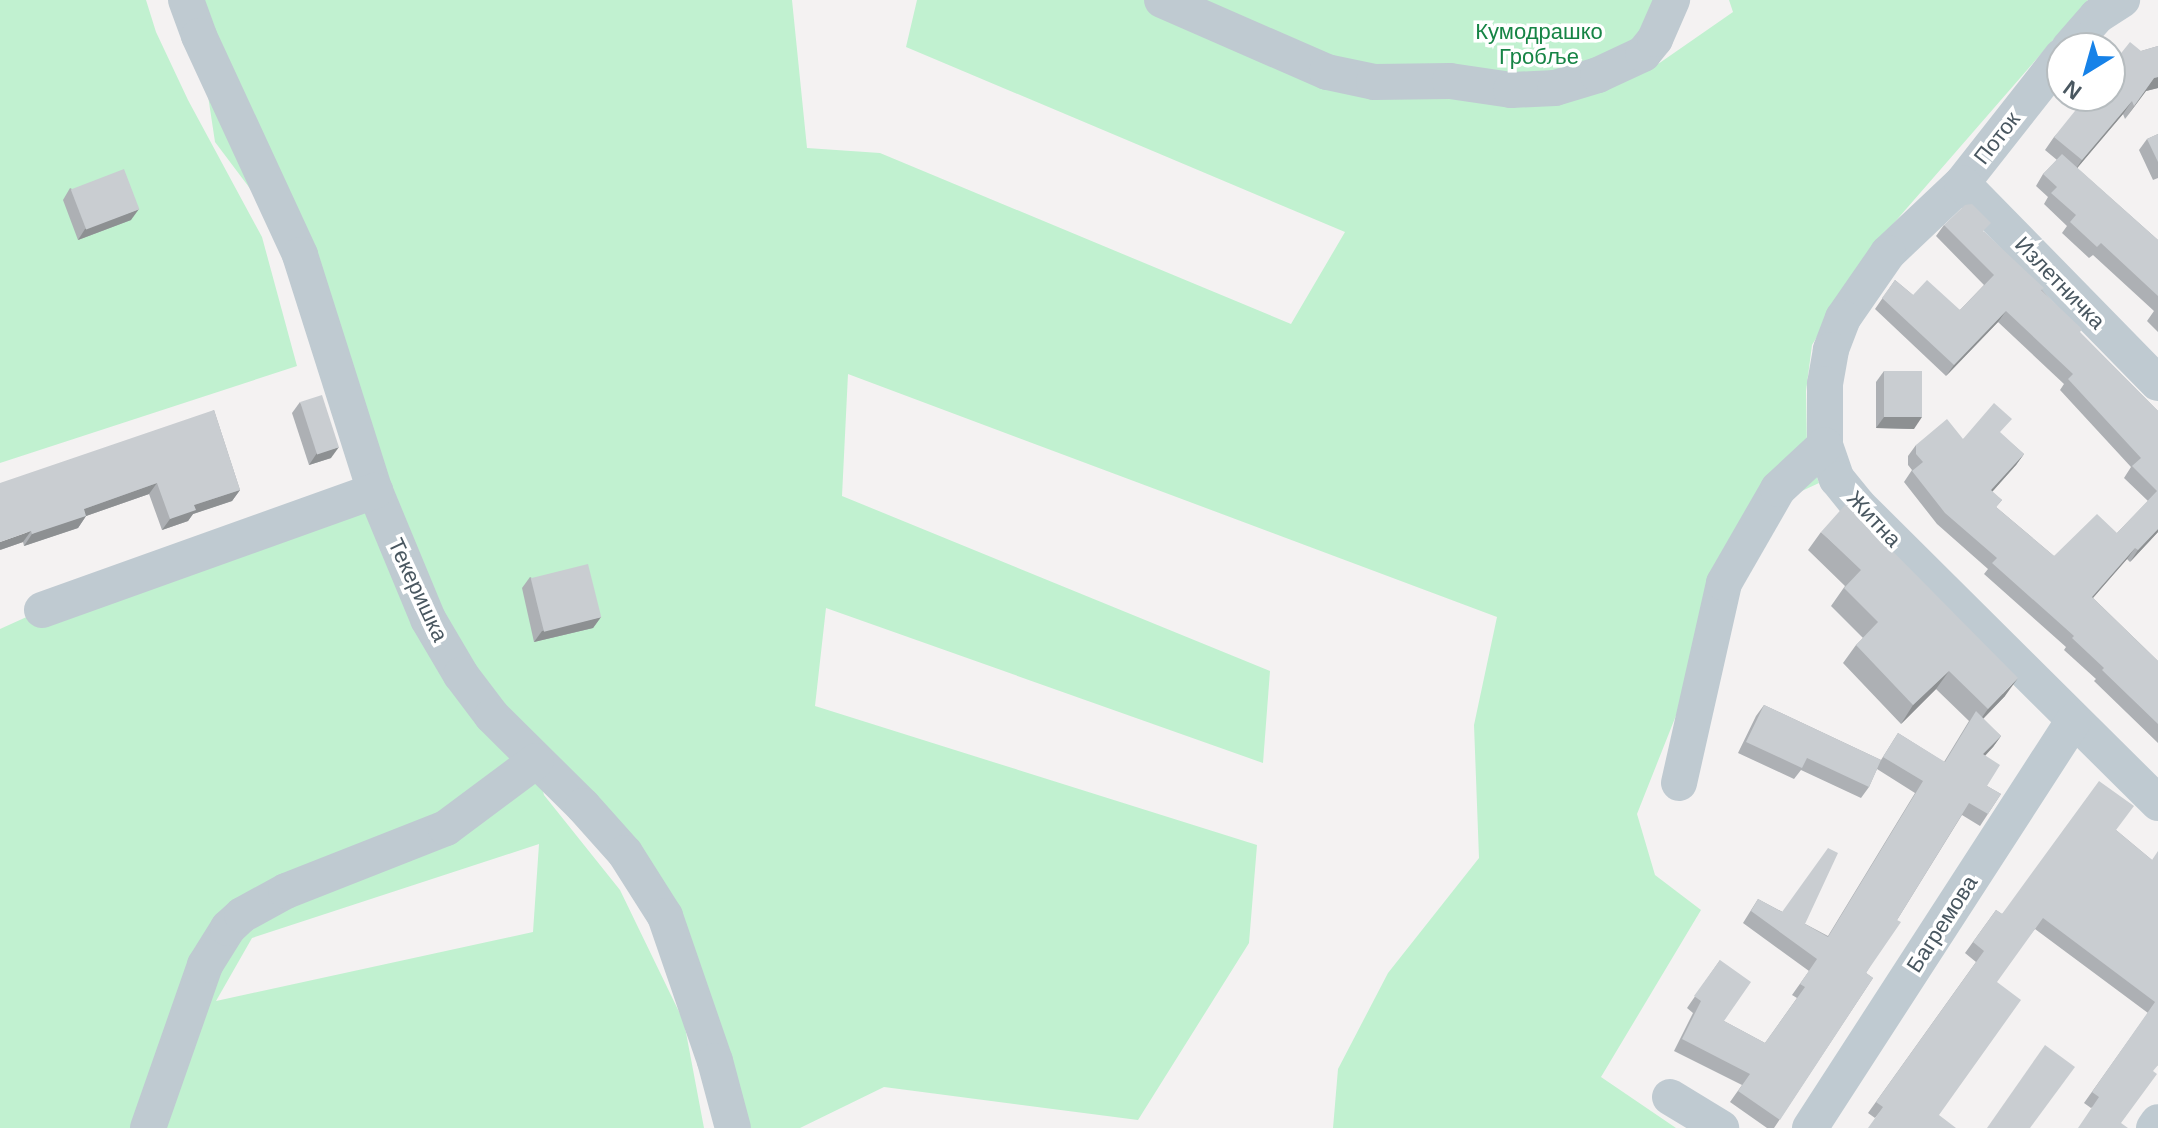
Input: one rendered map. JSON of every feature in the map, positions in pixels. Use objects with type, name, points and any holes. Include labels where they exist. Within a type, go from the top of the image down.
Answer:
[{"type":"street","name":"Текеришка","points":[[186,0],[205,50],[300,255],[375,491],[428,619],[461,675],[492,716],[583,806],[625,853],[665,916],[715,1061],[733,1128]]},
{"type":"street","points":[[1162,0],[1327,72],[1374,82],[1450,81],[1511,90],[1555,88],[1598,75],[1643,54],[1655,39],[1672,0]]},
{"type":"street","points":[[2083,32],[2097,16],[2122,0]]},
{"type":"street","name":"Поток","points":[[1962,183],[2046,76]]},
{"type":"street","name":"Излетничка","points":[[1962,183],[2158,383]]},
{"type":"street","name":"Житна","points":[[1962,183],[1904,235],[1866,282],[1843,318],[1831,350],[1825,384],[1825,445],[1837,479],[1858,505],[2158,803]]},
{"type":"street","points":[[1679,783],[1724,583],[1778,489],[1825,445]]},
{"type":"street","points":[[42,610],[375,491]]},
{"type":"street","name":"Багремова","points":[[1810,1128],[2073,721]]},
{"type":"street","points":[[148,1128],[205,965],[228,928],[242,915],[286,891],[446,828],[536,761]]},
{"type":"street","points":[[1670,1097],[1721,1128]]},
{"type":"street","points":[[2154,1128],[2158,1122]]},
{"type":"green space","points":[[0,0],[146,0],[156,32],[188,100],[262,237],[297,366],[0,463]]},
{"type":"green space","name":"Кумодрашко Гробље","points":[[186,0],[792,0],[807,148],[880,153],[1291,324],[1345,232],[906,47],[917,0],[1668,0],[1648,71],[1733,12],[1729,0],[2088,0],[2060,32],[2046,32],[2046,48],[1867,254],[1812,345],[1806,391],[1807,449],[1819,483],[1791,496],[1677,713],[1637,814],[1655,875],[1701,910],[1601,1077],[1676,1128],[1333,1128],[1338,1069],[1388,973],[1479,858],[1474,725],[1497,617],[848,374],[842,496],[1270,671],[1263,763],[826,608],[815,706],[1257,845],[1249,943],[1138,1120],[884,1087],[800,1128],[733,1128],[665,916],[536,763],[544,795],[620,890],[684,1022],[704,1128],[0,1128],[0,629],[42,610],[374,491],[300,255],[215,142],[199,36]],"holes":[[[539,844],[533,932],[216,1001],[252,938]]]},
{"type":"building","points":[[2130,42],[2141,51],[2158,46],[2158,77],[2154,78],[2134,106],[2132,101],[2126,108],[2126,47]]},
{"type":"building","points":[[2074,112],[2123,112],[2082,160],[2054,137]]},
{"type":"building","points":[[2158,134],[2158,162],[2147,139]]},
{"type":"building","points":[[2062,154],[2158,240],[2158,296],[2101,243],[2097,247],[2070,222],[2076,215],[2051,193],[2057,187],[2043,174]]},
{"type":"building","points":[[124,169],[139,209],[86,230],[71,189]]},
{"type":"building","points":[[1972,204],[1991,223],[1983,231],[2044,288],[2041,290],[2158,411],[2158,529],[2138,550],[2135,548],[2092,597],[2158,661],[2158,724],[2102,670],[2104,668],[2072,638],[2074,636],[1992,563],[1997,558],[1945,513],[1912,471],[1923,462],[1916,454],[1916,445],[1947,419],[1963,439],[1994,403],[2012,419],[2000,432],[2024,454],[1991,490],[2002,500],[1996,507],[2054,556],[2097,514],[2117,533],[2157,491],[2132,466],[2141,458],[2068,379],[2073,374],[2006,311],[1954,365],[1882,298],[1895,280],[1913,295],[1927,280],[1960,310],[1994,275],[1944,225],[1965,205]]},
{"type":"building","points":[[1884,371],[1922,371],[1922,417],[1884,417]]},
{"type":"building","points":[[322,395],[339,447],[317,454],[300,402]]},
{"type":"building","points":[[214,410],[240,490],[194,505],[196,510],[170,519],[157,483],[84,509],[86,516],[0,542],[0,483]]},
{"type":"building","points":[[1846,504],[2018,678],[1988,709],[1949,671],[1913,705],[1856,645],[1878,622],[1844,588],[1861,570],[1821,532]]},
{"type":"building","points":[[588,564],[601,617],[544,632],[531,578]]},
{"type":"building","points":[[1764,705],[1881,760],[1869,787],[1807,758],[1802,768],[1746,742]]},
{"type":"building","points":[[1976,711],[2001,736],[1983,754],[2000,765],[1987,786],[2001,794],[1988,814],[1969,803],[1897,920],[1901,922],[1866,973],[1873,978],[1780,1120],[1738,1091],[1750,1074],[1682,1039],[1701,1001],[1694,996],[1720,960],[1751,982],[1724,1021],[1765,1043],[1805,987],[1800,984],[1817,959],[1751,911],[1758,899],[1782,912],[1828,848],[1838,853],[1805,924],[1828,937],[1923,781],[1883,757],[1898,733],[1945,762]]},
{"type":"building","points":[[2099,781],[2134,806],[2116,830],[2152,860],[2158,851],[2158,1065],[2153,1071],[2157,1074],[2121,1123],[2128,1128],[2078,1128],[2099,1097],[2092,1092],[2155,1002],[2043,918],[1997,982],[2021,1000],[1939,1115],[1956,1128],[1868,1128],[1883,1107],[1876,1102],[1984,951],[1973,942],[1996,910],[2002,914]]},
{"type":"building","points":[[2045,1045],[2075,1067],[2030,1128],[1987,1128]]}]
